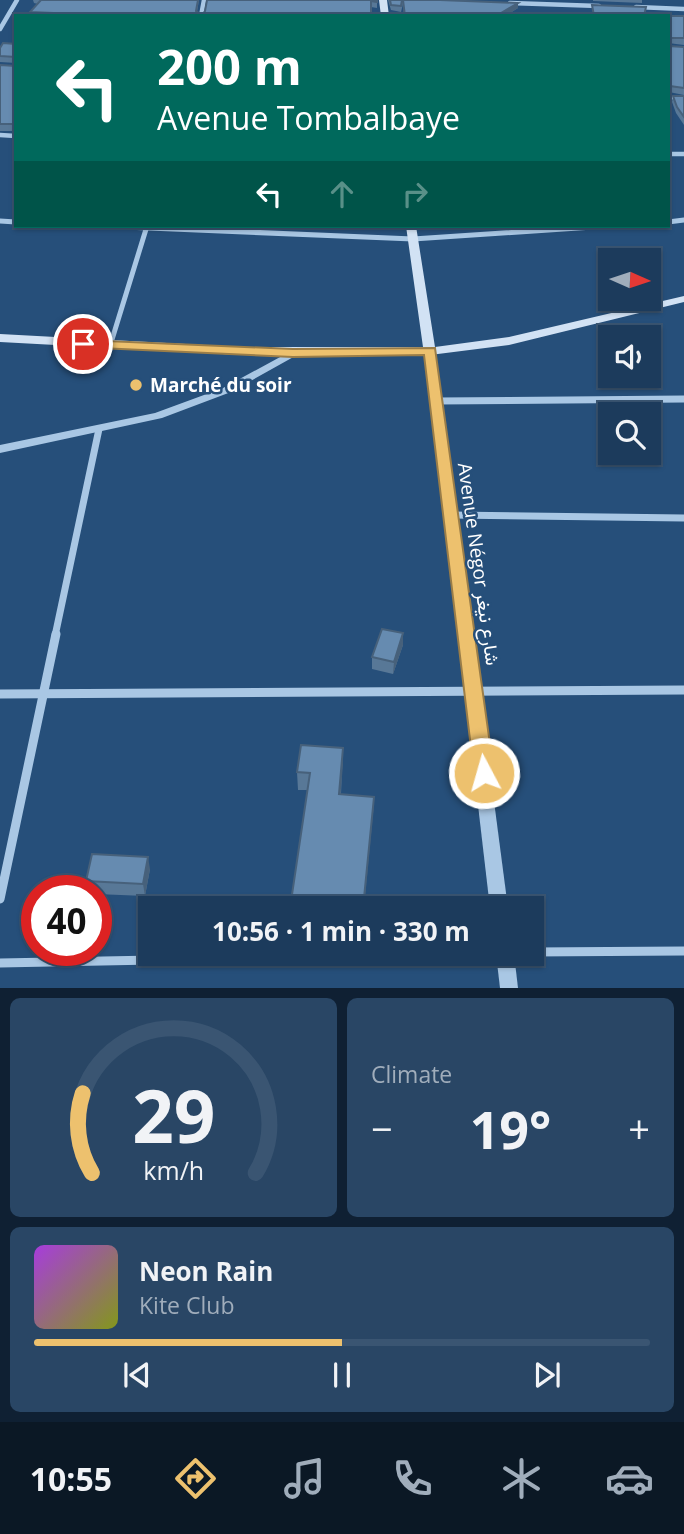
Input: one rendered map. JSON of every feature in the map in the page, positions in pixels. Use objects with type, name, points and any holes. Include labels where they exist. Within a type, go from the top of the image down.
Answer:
[{"type":"main road","name":"Avenue Négor شارع نيغر","points":[[411,228],[430,351]]},
{"type":"main road","points":[[0,338],[110,346],[293,353],[430,351],[509,341],[684,299]]},
{"type":"street","points":[[0,29],[17,0]]},
{"type":"street","points":[[506,3],[602,6]]},
{"type":"street","points":[[629,7],[684,9]]},
{"type":"street","points":[[110,346],[147,228]]},
{"type":"street","points":[[169,228],[413,239],[578,228]]},
{"type":"street","name":"Avenue Négor شارع نيغر","points":[[430,351],[498,896]]},
{"type":"street","points":[[0,449],[158,416],[227,390],[293,353]]},
{"type":"street","points":[[436,401],[684,399]]},
{"type":"street","points":[[0,899],[99,429]]},
{"type":"street","points":[[451,516],[684,518]]},
{"type":"street","points":[[0,695],[684,690]]},
{"type":"street","points":[[544,953],[684,951]]},
{"type":"street","points":[[0,963],[138,960]]},
{"type":"street","points":[[506,966],[509,988]]},
{"type":"building","points":[[41,0],[198,0],[196,11],[200,14],[50,14],[30,12]]},
{"type":"building","points":[[207,0],[377,0],[377,2],[371,1],[371,14],[203,14]]},
{"type":"building","points":[[390,0],[402,0],[401,6],[391,5]]},
{"type":"building","points":[[403,0],[518,3],[499,14],[405,14]]},
{"type":"building","points":[[592,5],[646,7],[644,14],[594,14]]},
{"type":"building","points":[[670,16],[684,16],[684,38],[670,38]]},
{"type":"building","points":[[3,43],[14,44],[14,57],[0,56]]},
{"type":"building","points":[[670,46],[684,47],[684,88],[670,86]]},
{"type":"building","points":[[0,65],[14,66],[14,124],[0,124]]},
{"type":"building","points":[[673,96],[684,96],[684,117],[677,107]]},
{"type":"building","points":[[382,629],[403,633],[394,662],[372,657]]},
{"type":"building","points":[[301,745],[343,748],[339,794],[374,797],[364,896],[292,896],[310,773],[297,772]]},
{"type":"building","points":[[92,854],[148,857],[143,884],[112,882],[112,875],[87,875]]},
{"type":"place","name":"Marché du soir","points":[[136,385]]},
{"type":"route","points":[[83,344],[293,353],[430,351],[484,773]]}]
